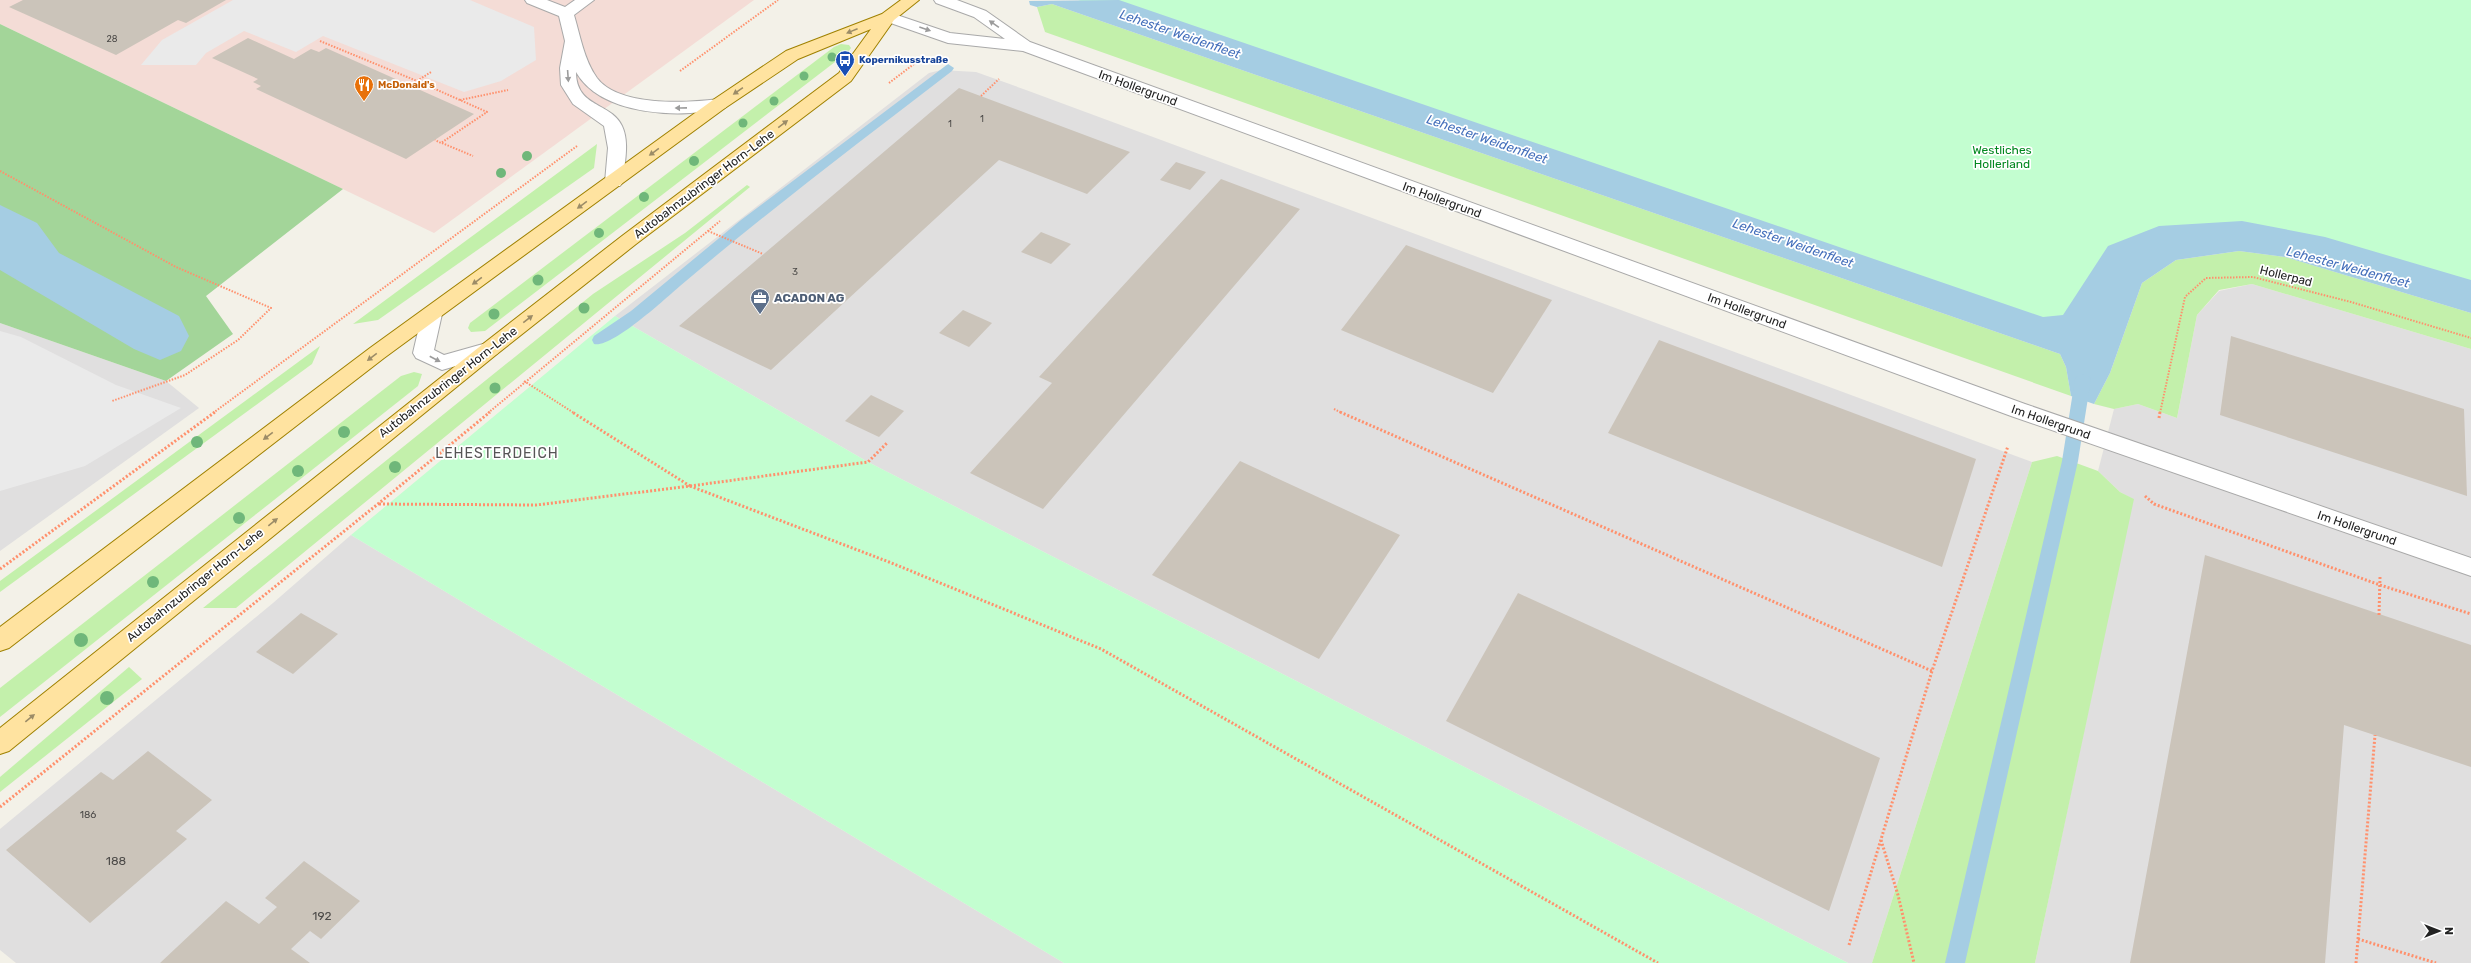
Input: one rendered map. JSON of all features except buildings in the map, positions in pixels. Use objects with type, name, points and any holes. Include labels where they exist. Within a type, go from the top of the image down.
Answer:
[{"type":"main road","name":"Autobahnzubringer Horn-Lehe","points":[[0,641],[377,353],[614,182],[719,104],[792,55],[888,17],[911,0]]},
{"type":"main road","name":"Autobahnzubringer Horn-Lehe","points":[[0,743],[490,349],[629,240],[845,77],[888,17]]},
{"type":"street","points":[[533,0],[566,13]]},
{"type":"street","points":[[566,13],[586,0]]},
{"type":"street","name":"Im Hollergrund","points":[[942,0],[980,14],[1026,46]]},
{"type":"street","points":[[566,13],[582,65],[590,80],[606,93],[635,103],[668,109],[719,104]]},
{"type":"street","name":"Im Hollergrund","points":[[888,17],[948,38],[1026,46],[2018,410],[2471,567]]},
{"type":"street","points":[[573,38],[568,69],[568,82],[573,94],[579,102],[610,121],[615,130],[616,142],[614,182]]},
{"type":"street","points":[[432,314],[423,353],[442,363],[490,349]]},
{"type":"path","points":[[635,103],[778,0]]},
{"type":"path","points":[[887,85],[948,38]]},
{"type":"path","points":[[320,41],[487,112],[441,143]]},
{"type":"path","points":[[410,86],[431,72]]},
{"type":"path","points":[[981,96],[1004,74]]},
{"type":"path","points":[[460,100],[508,90]]},
{"type":"path","points":[[0,569],[610,121]]},
{"type":"path","points":[[435,140],[473,156]]},
{"type":"path","points":[[0,171],[176,267],[271,308],[238,340],[185,375],[112,401]]},
{"type":"path","points":[[0,807],[378,504],[524,381],[727,216]]},
{"type":"path","points":[[708,231],[763,254]]},
{"type":"path","name":"Hollerpad","points":[[2158,422],[2185,297],[2206,278],[2253,276],[2351,302],[2471,338]]},
{"type":"path","points":[[524,381],[690,486],[889,562],[1101,649],[1658,963]]},
{"type":"path","points":[[1334,409],[1932,671]]},
{"type":"path","points":[[1849,945],[1932,671],[2018,410]]},
{"type":"path","points":[[378,504],[536,505],[868,462],[887,443]]},
{"type":"path","points":[[2142,494],[2154,504],[2380,585],[2471,614]]},
{"type":"path","points":[[2356,963],[2375,735]]},
{"type":"path","points":[[1880,839],[1898,895],[1914,963]]},
{"type":"path","points":[[2358,939],[2436,963]]},
{"type":"shaded area","points":[[0,0],[754,0],[434,233],[0,24]]},
{"type":"shaded area","points":[[233,0],[470,0],[534,27],[536,60],[501,81],[464,92],[323,36],[296,52],[244,31],[206,53],[196,65],[141,65],[162,40]]},
{"type":"shaded area","points":[[941,70],[976,72],[2032,462],[1872,963],[1848,963],[868,462],[615,316],[929,73]]},
{"type":"shaded area","points":[[2252,284],[2471,349],[2471,963],[2035,963],[2133,499],[2120,492],[2098,471],[2114,409],[2138,404],[2177,418],[2197,315],[2219,291]]},
{"type":"shaded area","points":[[0,323],[166,381],[199,408],[0,551]]},
{"type":"shaded area","points":[[0,331],[21,337],[116,385],[181,408],[85,466],[0,491]]},
{"type":"shaded area","points":[[351,535],[1064,963],[16,963],[0,950],[0,829],[273,603]]},
{"type":"green space","name":"Westliches Hollerland","points":[[1078,0],[2471,0],[2471,298],[2255,237],[2174,241],[2073,347]]},
{"type":"green space","points":[[1052,4],[2060,354],[2066,367],[2071,396],[1045,32],[1037,7]]},
{"type":"green space","points":[[0,24],[343,189],[206,296],[233,334],[166,381],[0,323]]},
{"type":"green space","points":[[841,44],[849,45],[851,48],[848,52],[485,331],[471,332],[468,328],[470,323],[834,47]]},
{"type":"green space","points":[[597,144],[594,168],[378,320],[353,324]]},
{"type":"green space","points":[[747,185],[750,187],[236,608],[203,608],[593,294],[685,233]]},
{"type":"green space","points":[[2239,251],[2285,257],[2471,313],[2471,349],[2252,284],[2219,290],[2197,315],[2177,418],[2138,404],[2114,409],[2094,404],[2110,373],[2142,283],[2176,260]]},
{"type":"green space","points":[[615,316],[868,462],[1848,963],[1064,963],[351,535]]},
{"type":"green space","points":[[320,346],[312,364],[0,592],[0,581]]},
{"type":"green space","points":[[414,372],[422,374],[418,386],[0,717],[0,688],[401,376]]},
{"type":"green space","points":[[2057,456],[2098,471],[2120,492],[2134,499],[2035,963],[1872,963],[2032,462]]},
{"type":"green space","points":[[129,667],[142,679],[0,792],[0,777]]},
{"type":"water","name":"Lehester Weidenfleet","points":[[1119,0],[2043,317],[2063,315],[2108,246],[2159,226],[2242,221],[2325,237],[2471,280],[2471,313],[2285,257],[2239,251],[2176,260],[2142,283],[2110,373],[2094,404],[2071,396],[2066,367],[2060,354],[1052,4],[1037,7],[1030,5],[1029,1]]},
{"type":"water","points":[[0,205],[37,223],[59,253],[179,316],[189,336],[181,351],[160,360],[134,349],[0,270]]},
{"type":"waterway","points":[[599,340],[636,315],[746,223],[948,68]]},
{"type":"waterway","points":[[1955,963],[2070,461],[2083,379]]},
{"type":"place","name":"Kopernikusstraße","points":[[845,77]]},
{"type":"place","name":"McDonald's","points":[[364,102]]},
{"type":"place","name":"ACADON AG","points":[[760,315]]},
{"type":"district","name":"LEHESTERDEICH","points":[[497,453]]}]
